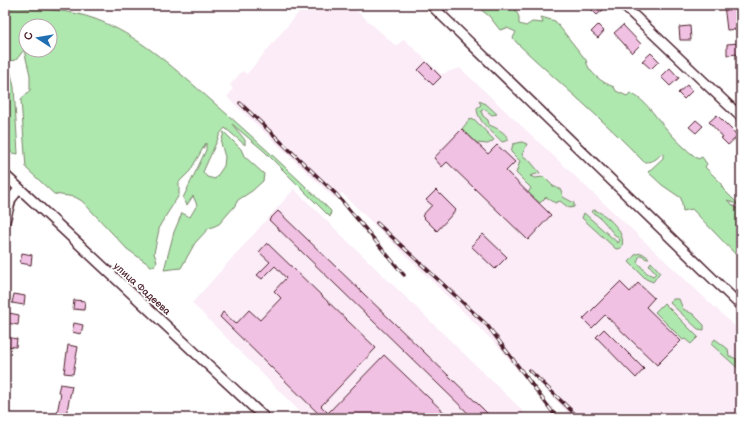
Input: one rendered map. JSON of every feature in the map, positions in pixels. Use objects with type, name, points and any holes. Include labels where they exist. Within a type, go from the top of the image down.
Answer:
[{"type":"street","points":[[431,5],[741,306]]},
{"type":"street","points":[[624,5],[741,117]]},
{"type":"street","name":"улица Фадеева","points":[[5,175],[19,190],[265,418]]},
{"type":"street","points":[[5,221],[11,199],[19,190]]},
{"type":"shaded area","points":[[305,5],[350,5],[396,46],[404,39],[441,74],[460,68],[741,332],[741,418],[573,418],[526,369],[519,373],[501,349],[342,193],[334,198],[227,97],[233,89],[230,85],[242,71],[247,74]]},
{"type":"shaded area","points":[[294,189],[520,408],[528,418],[306,418],[192,303]]},
{"type":"green space","points":[[475,5],[513,5],[519,17],[519,24],[526,26],[532,22],[543,23],[541,17],[555,21],[586,60],[587,65],[597,77],[614,87],[616,91],[627,96],[630,93],[641,99],[684,147],[698,159],[702,157],[707,164],[705,167],[720,182],[723,189],[740,206],[727,200],[741,212],[741,260],[692,209],[683,211],[681,198],[662,185],[648,172],[663,158],[663,152],[655,160],[644,162],[597,116],[517,43],[513,38],[516,32],[507,28],[500,30],[489,16]]},
{"type":"green space","points":[[17,7],[47,9],[86,16],[125,33],[179,72],[269,152],[331,211],[330,217],[264,151],[232,124],[245,140],[245,145],[225,128],[220,134],[203,172],[207,177],[215,179],[224,166],[225,157],[221,143],[224,132],[241,149],[244,156],[264,174],[263,181],[252,191],[238,200],[234,207],[219,224],[208,229],[195,243],[181,268],[164,270],[174,232],[182,213],[190,217],[197,205],[193,196],[187,205],[183,198],[206,150],[206,143],[190,171],[179,182],[179,195],[160,225],[154,253],[157,262],[154,266],[151,266],[127,249],[82,201],[75,197],[54,194],[26,168],[21,100],[30,90],[30,75],[26,58],[58,58],[58,18],[18,18],[18,58],[16,60],[8,61],[14,87],[18,154],[12,153],[5,143],[5,8]]},
{"type":"green space","points":[[479,101],[486,104],[497,114],[492,115],[484,109],[481,111],[483,116],[488,120],[489,125],[495,127],[509,140],[502,142],[486,126],[478,113],[477,108],[481,105]]},
{"type":"green space","points":[[474,119],[494,140],[488,144],[477,143],[462,129],[469,120]]},
{"type":"green space","points":[[522,142],[527,144],[522,155],[530,161],[540,173],[530,176],[535,178],[544,177],[553,186],[561,190],[563,197],[574,203],[574,207],[569,208],[560,201],[555,203],[546,197],[540,203],[528,193],[531,188],[516,173],[520,161],[511,152],[513,144]]},
{"type":"green space","points":[[594,210],[604,215],[615,225],[622,237],[623,243],[621,248],[616,249],[582,218],[584,213],[618,243],[620,240],[600,218],[591,212]]},
{"type":"green space","points":[[642,253],[649,258],[646,259],[642,255],[639,257],[637,262],[647,273],[653,276],[656,273],[649,265],[651,262],[660,272],[653,282],[646,279],[629,262],[636,254]]},
{"type":"green space","points":[[673,299],[679,299],[683,309],[693,314],[704,325],[704,330],[698,329],[670,303]]},
{"type":"green space","points":[[664,303],[698,337],[691,344],[685,339],[683,340],[655,312]]},
{"type":"green space","points":[[715,339],[728,349],[729,356],[737,359],[737,363],[741,366],[741,371],[711,344]]},
{"type":"building","points":[[587,5],[600,5],[604,9],[597,15]]},
{"type":"building","points":[[724,5],[736,5],[738,29],[727,30]]},
{"type":"building","points":[[598,25],[604,31],[598,38],[591,32]]},
{"type":"building","points":[[623,25],[641,44],[632,53],[614,33]]},
{"type":"building","points":[[690,26],[691,40],[680,40],[679,27]]},
{"type":"building","points":[[739,43],[739,54],[727,55],[727,44]]},
{"type":"building","points":[[651,53],[659,61],[651,69],[642,61]]},
{"type":"building","points":[[426,62],[441,77],[433,85],[418,70]]},
{"type":"building","points":[[670,68],[679,78],[670,86],[661,77]]},
{"type":"building","points":[[687,85],[692,91],[684,99],[678,93]]},
{"type":"building","points":[[717,115],[738,136],[728,145],[721,138],[723,137],[709,122]]},
{"type":"building","points":[[696,120],[703,126],[696,133],[689,127]]},
{"type":"building","points":[[462,129],[488,154],[497,145],[515,162],[506,171],[551,215],[528,240],[447,162],[442,167],[434,158]]},
{"type":"building","points":[[436,190],[456,210],[437,231],[422,216],[432,205],[426,200]]},
{"type":"building","points":[[278,211],[492,418],[473,418],[269,220]]},
{"type":"building","points":[[483,234],[507,257],[495,269],[471,246]]},
{"type":"building","points":[[267,243],[376,348],[321,406],[328,413],[384,355],[450,418],[323,418],[220,317],[223,312],[236,324],[249,310],[260,320],[281,298],[274,291],[286,278],[275,266],[262,279],[257,275],[270,262],[259,252]]},
{"type":"building","points":[[22,253],[32,255],[31,265],[20,263]]},
{"type":"building","points":[[620,282],[630,292],[638,283],[654,298],[646,307],[681,341],[657,365],[605,315],[592,328],[583,319]]},
{"type":"building","points":[[14,294],[25,296],[24,305],[12,303]]},
{"type":"building","points":[[74,300],[85,301],[84,310],[73,309]]},
{"type":"building","points":[[9,313],[19,315],[18,325],[7,323]]},
{"type":"building","points":[[74,323],[83,325],[81,334],[72,332]]},
{"type":"building","points":[[604,329],[644,369],[636,378],[596,337]]},
{"type":"building","points":[[7,337],[17,339],[16,347],[6,346]]},
{"type":"building","points":[[68,345],[78,347],[73,374],[64,373]]},
{"type":"building","points":[[60,384],[72,386],[66,415],[57,413],[61,393],[58,392]]},
{"type":"railway","points":[[240,103],[337,195],[404,275]]},
{"type":"railway","points":[[377,223],[487,325],[557,418]]},
{"type":"railway","points":[[529,370],[579,418]]}]
